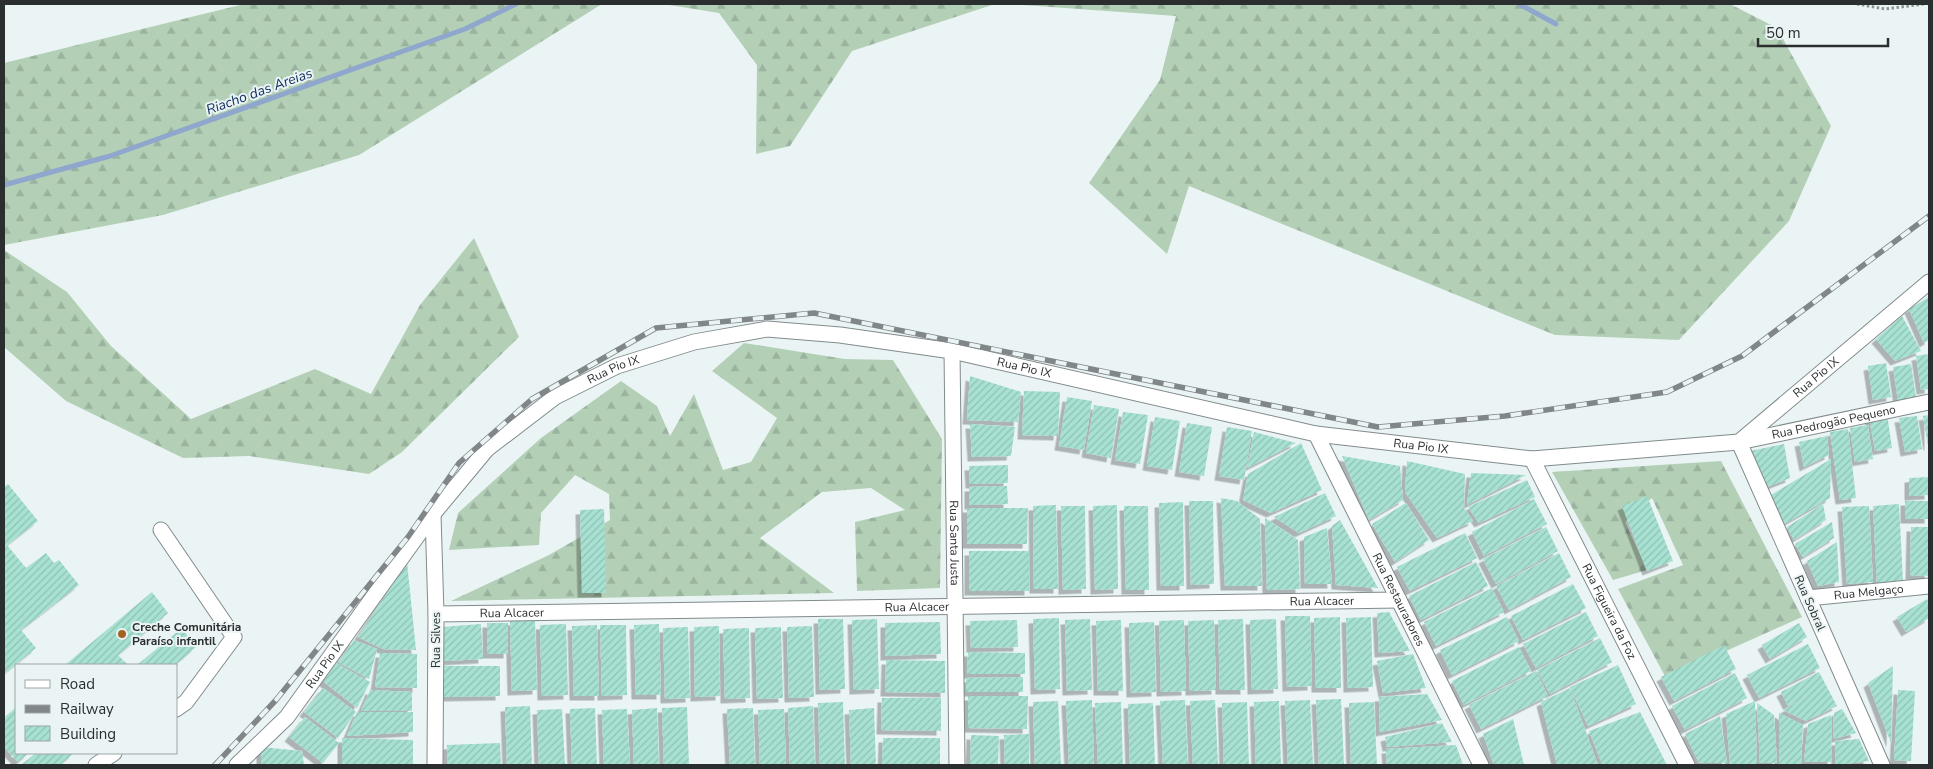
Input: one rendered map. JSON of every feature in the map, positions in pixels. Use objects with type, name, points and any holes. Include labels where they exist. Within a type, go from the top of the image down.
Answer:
[{"type":"street","name":"Rua Pio IX","points":[[238,765],[287,717],[433,514],[487,449],[555,397],[617,366],[694,342],[767,329],[840,335],[952,350],[1316,434],[1532,459],[1739,442],[1929,282]]},
{"type":"street","name":"Rua Santa Justa","points":[[952,350],[957,765]]},
{"type":"street","name":"Rua Pedrogão Pequeno","points":[[1739,442],[1929,402]]},
{"type":"street","name":"Rua Restauradores","points":[[1316,434],[1481,765]]},
{"type":"street","name":"Rua Sobral","points":[[1739,442],[1882,765]]},
{"type":"street","name":"Rua Figueira da Foz","points":[[1532,459],[1687,765]]},
{"type":"street","name":"Rua Silves","points":[[433,514],[436,614],[435,765]]},
{"type":"street","points":[[161,530],[234,637],[186,702],[178,708]]},
{"type":"street","name":"Rua Melgaço","points":[[1808,598],[1929,586]]},
{"type":"street","name":"Rua Alcacer","points":[[436,614],[1399,600]]},
{"type":"street","points":[[96,765],[112,754]]},
{"type":"path","points":[[1857,4],[1885,9],[1924,4]]},
{"type":"green space","points":[[244,4],[602,4],[359,155],[163,215],[4,245],[4,63]]},
{"type":"green space","points":[[663,4],[995,4],[852,51],[790,146],[756,154],[757,65],[719,13]]},
{"type":"green space","points":[[1010,4],[1730,4],[1777,28],[1831,126],[1789,221],[1679,340],[1555,335],[1189,186],[1167,254],[1089,183],[1160,80],[1176,16]]},
{"type":"green space","points":[[474,238],[519,337],[402,452],[369,474],[249,456],[183,458],[66,401],[4,347],[4,250],[67,292],[111,346],[191,419],[315,369],[371,394],[420,305]]},
{"type":"green space","points":[[744,343],[845,359],[893,360],[942,439],[940,588],[857,591],[855,522],[905,510],[871,488],[822,492],[760,538],[834,593],[451,601],[549,555],[610,520],[609,494],[575,475],[541,513],[539,545],[449,550],[458,513],[541,438],[621,381],[657,406],[670,436],[694,394],[723,470],[751,462],[777,418],[712,371]]},
{"type":"green space","points":[[1721,461],[1802,617],[1666,678],[1618,589],[1683,565],[1652,498],[1625,522],[1647,570],[1613,580],[1552,472]]},
{"type":"building","points":[[1929,297],[1929,340],[1924,343],[1909,309]]},
{"type":"building","points":[[1902,316],[1921,351],[1895,361],[1876,339]]},
{"type":"building","points":[[1929,354],[1929,389],[1921,390],[1916,356]]},
{"type":"building","points":[[1886,363],[1891,397],[1873,400],[1868,366]]},
{"type":"building","points":[[1911,364],[1916,398],[1898,401],[1893,367]]},
{"type":"building","points":[[970,376],[1021,392],[1018,422],[967,420]]},
{"type":"building","points":[[1024,391],[1060,392],[1058,436],[1022,435]]},
{"type":"building","points":[[1067,397],[1092,401],[1084,450],[1059,446]]},
{"type":"building","points":[[1094,405],[1119,409],[1111,458],[1086,453]]},
{"type":"building","points":[[1123,412],[1148,415],[1140,464],[1115,460]]},
{"type":"building","points":[[1887,414],[1892,448],[1875,451],[1869,417]]},
{"type":"building","points":[[1929,415],[1929,446],[1928,446],[1923,416]]},
{"type":"building","points":[[1917,416],[1922,449],[1905,452],[1899,418]]},
{"type":"building","points":[[1155,417],[1180,421],[1172,470],[1147,466]]},
{"type":"building","points":[[1187,423],[1212,427],[1204,476],[1179,472]]},
{"type":"building","points":[[970,424],[1015,427],[1011,456],[972,457]]},
{"type":"building","points":[[1868,425],[1873,459],[1855,462],[1850,428]]},
{"type":"building","points":[[1227,427],[1252,431],[1244,480],[1219,476]]},
{"type":"building","points":[[1848,429],[1856,498],[1840,500],[1830,432]]},
{"type":"building","points":[[1254,432],[1296,443],[1247,468]]},
{"type":"building","points":[[1827,436],[1829,455],[1804,467],[1799,442]]},
{"type":"building","points":[[1301,443],[1322,490],[1271,513],[1243,500],[1248,474]]},
{"type":"building","points":[[1784,444],[1790,478],[1767,487],[1750,451]]},
{"type":"building","points":[[1342,456],[1400,466],[1403,500],[1369,520]]},
{"type":"building","points":[[1831,459],[1830,498],[1784,524],[1771,495]]},
{"type":"building","points":[[1407,461],[1465,474],[1464,508],[1473,521],[1437,538],[1405,492]]},
{"type":"building","points":[[1008,465],[1008,483],[970,484],[969,466]]},
{"type":"building","points":[[1471,473],[1526,475],[1467,505]]},
{"type":"building","points":[[1929,477],[1929,495],[1909,496],[1909,478]]},
{"type":"building","points":[[1527,480],[1535,497],[1479,523],[1468,507]]},
{"type":"building","points":[[8,484],[38,521],[7,545],[26,568],[46,553],[54,563],[59,560],[79,585],[21,630],[36,648],[4,674],[4,487]]},
{"type":"building","points":[[1007,486],[1008,504],[969,505],[969,487]]},
{"type":"building","points":[[1325,493],[1336,516],[1299,533],[1274,517]]},
{"type":"building","points":[[1647,496],[1673,561],[1647,571],[1622,506]]},
{"type":"building","points":[[1221,498],[1237,501],[1260,519],[1262,586],[1225,586]]},
{"type":"building","points":[[1534,499],[1547,524],[1484,556],[1472,532]]},
{"type":"building","points":[[1189,501],[1213,501],[1214,584],[1191,585]]},
{"type":"building","points":[[1905,501],[1929,501],[1929,519],[1905,519]]},
{"type":"building","points":[[1183,502],[1184,586],[1161,586],[1159,503]]},
{"type":"building","points":[[1406,503],[1429,540],[1395,562],[1372,524]]},
{"type":"building","points":[[1823,504],[1826,520],[1794,540],[1787,527]]},
{"type":"building","points":[[1899,504],[1903,581],[1877,583],[1873,506]]},
{"type":"building","points":[[1056,505],[1058,589],[1034,589],[1033,506]]},
{"type":"building","points":[[1117,505],[1118,589],[1095,590],[1093,506]]},
{"type":"building","points":[[1061,506],[1085,506],[1086,589],[1063,590]]},
{"type":"building","points":[[1124,506],[1148,506],[1149,590],[1126,590]]},
{"type":"building","points":[[1869,506],[1873,582],[1847,584],[1842,507]]},
{"type":"building","points":[[967,508],[1028,508],[1027,544],[967,544]]},
{"type":"building","points":[[604,509],[606,593],[582,593],[580,510]]},
{"type":"building","points":[[1265,518],[1298,540],[1300,589],[1267,590]]},
{"type":"building","points":[[1340,520],[1378,588],[1336,585],[1332,526]]},
{"type":"building","points":[[1832,522],[1834,538],[1803,557],[1795,544]]},
{"type":"building","points":[[1546,527],[1558,551],[1496,584],[1483,559]]},
{"type":"building","points":[[1911,527],[1929,527],[1929,576],[1910,575]]},
{"type":"building","points":[[1327,528],[1332,584],[1305,584],[1304,537]]},
{"type":"building","points":[[1465,533],[1477,558],[1410,591],[1397,567]]},
{"type":"building","points":[[1837,542],[1839,582],[1818,586],[1807,561]]},
{"type":"building","points":[[969,551],[1029,551],[1029,591],[969,591]]},
{"type":"building","points":[[1559,553],[1571,577],[1509,610],[1496,586]]},
{"type":"building","points":[[407,562],[416,650],[383,649],[358,637]]},
{"type":"building","points":[[1476,562],[1488,586],[1421,620],[1409,596]]},
{"type":"building","points":[[1573,584],[1586,608],[1523,640],[1511,616]]},
{"type":"building","points":[[1492,588],[1504,612],[1436,646],[1424,622]]},
{"type":"building","name":"Creche Comunitária Paraíso infantil","points":[[152,592],[168,613],[118,655],[127,664],[66,664]]},
{"type":"building","points":[[1927,599],[1929,603],[1929,618],[1906,632],[1897,617]]},
{"type":"building","points":[[1389,612],[1410,651],[1379,653],[1377,613]]},
{"type":"building","points":[[1586,612],[1598,636],[1536,668],[1523,644]]},
{"type":"building","points":[[1285,616],[1310,616],[1312,686],[1287,687]]},
{"type":"building","points":[[1340,617],[1341,688],[1316,688],[1314,618]]},
{"type":"building","points":[[1371,617],[1373,687],[1348,688],[1346,618]]},
{"type":"building","points":[[1507,617],[1519,641],[1452,675],[1440,650]]},
{"type":"building","points":[[1059,618],[1060,689],[1035,690],[1033,619]]},
{"type":"building","points":[[818,619],[843,619],[845,689],[820,690]]},
{"type":"building","points":[[877,619],[879,689],[854,690],[852,620]]},
{"type":"building","points":[[1090,619],[1092,690],[1067,691],[1065,620]]},
{"type":"building","points":[[1243,619],[1245,690],[1220,690],[1218,620]]},
{"type":"building","points":[[1276,619],[1278,689],[1252,690],[1250,620]]},
{"type":"building","points":[[535,620],[537,690],[512,691],[510,621]]},
{"type":"building","points":[[1017,620],[1018,647],[971,648],[970,621]]},
{"type":"building","points":[[1121,620],[1123,691],[1098,691],[1096,621]]},
{"type":"building","points":[[1184,620],[1186,691],[1161,692],[1159,621]]},
{"type":"building","points":[[1214,620],[1216,690],[1190,691],[1188,621]]},
{"type":"building","points":[[940,622],[941,654],[885,656],[885,623]]},
{"type":"building","points":[[1154,622],[1156,692],[1131,693],[1129,623]]},
{"type":"building","points":[[487,623],[508,623],[508,654],[487,654]]},
{"type":"building","points":[[1799,623],[1807,637],[1770,659],[1762,645]]},
{"type":"building","points":[[481,624],[483,659],[444,661],[442,627]]},
{"type":"building","points":[[566,624],[568,695],[542,696],[540,625]]},
{"type":"building","points":[[659,624],[661,695],[636,695],[634,625]]},
{"type":"building","points":[[597,625],[599,696],[574,696],[572,626]]},
{"type":"building","points":[[600,625],[626,625],[627,695],[602,696]]},
{"type":"building","points":[[719,626],[720,696],[695,697],[694,627]]},
{"type":"building","points":[[812,626],[814,697],[789,698],[787,627]]},
{"type":"building","points":[[688,627],[690,698],[665,699],[663,628]]},
{"type":"building","points":[[781,627],[783,698],[757,699],[755,628]]},
{"type":"building","name":"Creche Comunitária Paraíso infantil","points":[[182,628],[196,647],[176,664],[138,664]]},
{"type":"building","points":[[749,628],[750,698],[725,699],[723,629]]},
{"type":"building","points":[[1600,638],[1612,662],[1550,694],[1537,670]]},
{"type":"building","points":[[354,640],[377,649],[369,679],[338,662]]},
{"type":"building","points":[[1808,644],[1820,668],[1759,698],[1747,675]]},
{"type":"building","points":[[1724,645],[1736,669],[1674,701],[1661,677]]},
{"type":"building","points":[[1519,647],[1531,671],[1464,705],[1452,681]]},
{"type":"building","points":[[968,652],[1025,653],[1025,674],[967,674]]},
{"type":"building","points":[[380,653],[417,654],[417,688],[375,687]]},
{"type":"building","points":[[1413,654],[1426,688],[1383,693],[1377,661]]},
{"type":"building","points":[[886,660],[945,661],[945,693],[885,692]]},
{"type":"building","points":[[336,663],[370,682],[357,708],[323,681]]},
{"type":"building","points":[[1618,665],[1636,704],[1588,726],[1570,687]]},
{"type":"building","points":[[444,666],[500,666],[500,696],[444,697]]},
{"type":"building","points":[[1893,666],[1891,743],[1868,683]]},
{"type":"building","points":[[1536,671],[1548,696],[1481,729],[1469,705]]},
{"type":"building","points":[[1819,672],[1837,706],[1806,721],[1783,710],[1812,694],[1788,706],[1781,692]]},
{"type":"building","points":[[1735,673],[1747,698],[1685,730],[1672,706]]},
{"type":"building","points":[[1023,677],[1023,692],[966,692],[966,678]]},
{"type":"building","points":[[323,688],[356,712],[338,738],[304,712]]},
{"type":"building","points":[[1570,688],[1598,765],[1557,765],[1541,702]]},
{"type":"building","points":[[370,690],[412,692],[412,711],[361,711]]},
{"type":"building","points":[[1898,690],[1915,691],[1911,761],[1894,760]]},
{"type":"building","points":[[1427,694],[1442,720],[1380,732],[1379,697]]},
{"type":"building","points":[[968,696],[1028,696],[1027,729],[968,728]]},
{"type":"building","points":[[882,698],[941,698],[941,731],[881,730]]},
{"type":"building","points":[[1341,699],[1344,765],[1319,765],[1316,700]]},
{"type":"building","points":[[1092,700],[1094,765],[1069,765],[1066,701]]},
{"type":"building","points":[[1185,700],[1188,765],[1163,765],[1160,701]]},
{"type":"building","points":[[1215,700],[1218,765],[1193,765],[1190,701]]},
{"type":"building","points":[[1310,700],[1313,765],[1288,765],[1285,701]]},
{"type":"building","points":[[1058,701],[1061,765],[1035,765],[1033,702]]},
{"type":"building","points":[[1279,701],[1281,765],[1256,765],[1254,702]]},
{"type":"building","points":[[1755,701],[1757,764],[1730,765],[1726,714]]},
{"type":"building","points":[[843,702],[845,765],[820,765],[818,703]]},
{"type":"building","points":[[1121,702],[1123,765],[1098,765],[1095,703]]},
{"type":"building","points":[[1247,702],[1249,765],[1224,765],[1222,703]]},
{"type":"building","points":[[1374,702],[1377,765],[1351,765],[1349,703]]},
{"type":"building","points":[[1153,703],[1155,765],[1130,765],[1128,704]]},
{"type":"building","points":[[1757,703],[1774,715],[1777,763],[1760,763]]},
{"type":"building","points":[[530,706],[532,765],[507,765],[505,707]]},
{"type":"building","points":[[813,706],[815,765],[790,765],[788,708]]},
{"type":"building","points":[[687,707],[689,765],[664,765],[662,708]]},
{"type":"building","points":[[15,708],[15,754],[28,754],[18,762],[4,747],[4,718]]},
{"type":"building","points":[[595,708],[597,765],[572,765],[570,709]]},
{"type":"building","points":[[657,708],[659,765],[634,765],[632,710]]},
{"type":"building","points":[[753,708],[755,765],[730,765],[727,709]]},
{"type":"building","points":[[874,708],[876,765],[851,765],[849,710]]},
{"type":"building","points":[[562,709],[565,765],[539,765],[537,710]]},
{"type":"building","points":[[627,709],[630,765],[604,765],[602,710]]},
{"type":"building","points":[[784,709],[786,765],[760,765],[758,710]]},
{"type":"building","points":[[1842,709],[1856,733],[1833,739],[1834,713]]},
{"type":"building","points":[[357,712],[413,712],[413,732],[347,736]]},
{"type":"building","points":[[1640,712],[1667,765],[1602,764],[1589,731]]},
{"type":"building","points":[[1779,713],[1803,725],[1801,764],[1779,765]]},
{"type":"building","points":[[1831,715],[1832,762],[1804,762],[1808,724]]},
{"type":"building","points":[[1720,716],[1727,763],[1699,763],[1685,734]]},
{"type":"building","points":[[305,717],[339,743],[323,763],[289,737]]},
{"type":"building","points":[[1513,719],[1524,765],[1494,765],[1483,734]]},
{"type":"building","points":[[1442,723],[1452,742],[1387,747],[1385,737]]},
{"type":"building","points":[[1029,734],[1029,765],[1005,765],[1004,735]]},
{"type":"building","points":[[971,735],[999,736],[998,765],[970,765]]},
{"type":"building","points":[[342,738],[413,740],[413,765],[342,765]]},
{"type":"building","points":[[883,738],[940,738],[940,765],[882,765]]},
{"type":"building","points":[[1859,739],[1869,761],[1836,765],[1835,741]]},
{"type":"building","points":[[500,743],[501,765],[448,765],[447,745]]},
{"type":"building","points":[[1456,745],[1463,765],[1387,765],[1386,749]]},
{"type":"building","points":[[261,747],[302,751],[304,765],[261,765]]},
{"type":"building","points":[[35,754],[73,754],[60,765],[21,765]]},
{"type":"waterway","name":"Riacho das Areias","points":[[4,185],[110,156],[465,29],[516,4]]},
{"type":"waterway","name":"Riacho das Areias","points":[[1519,4],[1556,24]]},
{"type":"railway","points":[[215,765],[276,700],[408,537],[459,463],[532,399],[656,328],[814,313],[1378,427],[1505,416],[1667,392],[1742,356],[1929,216]]},
{"type":"place","name":"Creche Comunitária Paraíso infantil","points":[[122,634]]}]
